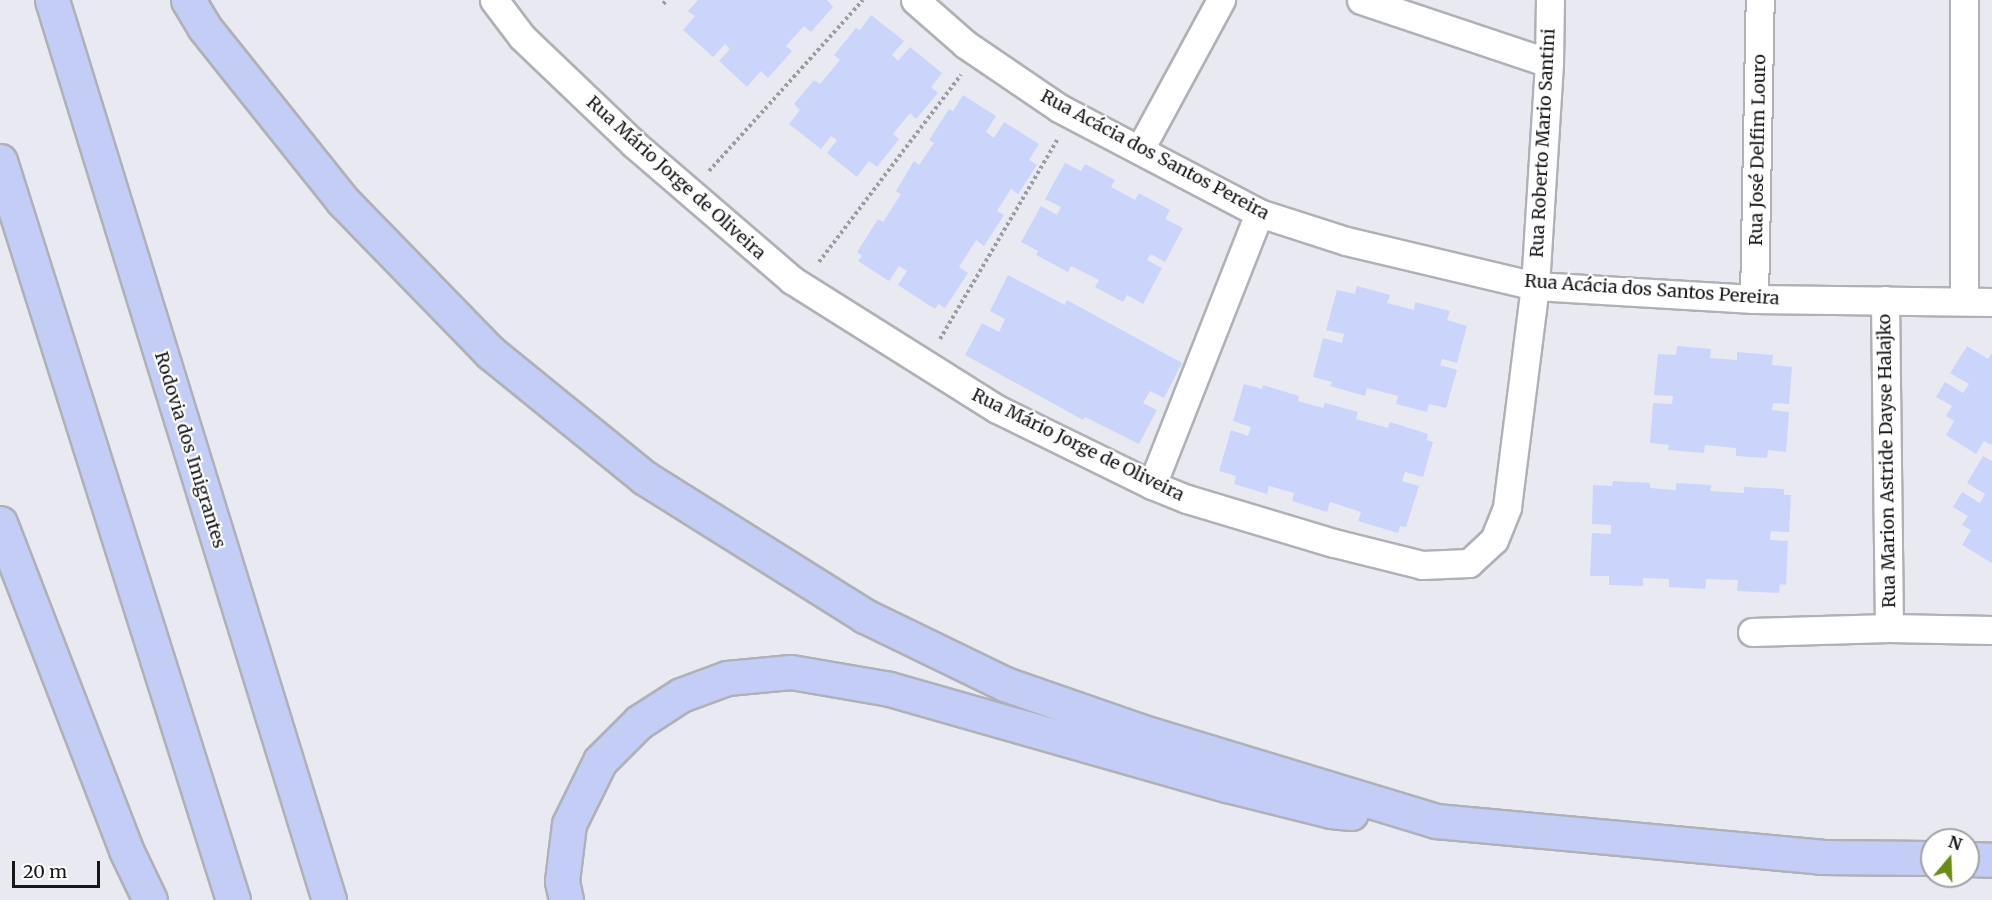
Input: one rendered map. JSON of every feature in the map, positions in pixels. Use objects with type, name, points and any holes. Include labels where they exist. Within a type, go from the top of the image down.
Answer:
[{"type":"highway","name":"Rodovia dos Imigrantes","points":[[52,0],[329,900]]},
{"type":"highway","points":[[188,0],[204,27],[352,210],[491,353],[645,477],[865,616],[1005,684],[1140,732],[1436,821]]},
{"type":"highway","points":[[0,161],[233,900]]},
{"type":"highway","points":[[0,523],[126,850],[150,900]]},
{"type":"highway","points":[[566,900],[562,882],[569,824],[600,761],[639,722],[681,694],[727,678],[791,672],[889,689],[1137,761],[1331,811],[1821,857],[1920,858]]},
{"type":"street","name":"Rua Mário Jorge de Oliveira","points":[[494,0],[522,37],[634,144],[801,286],[997,409],[1152,485],[1198,502],[1411,562],[1422,565],[1468,563],[1494,540],[1507,507],[1535,286]]},
{"type":"street","name":"Rua Acácia dos Santos Pereira","points":[[915,0],[978,53],[1072,115],[1259,213],[1347,241],[1535,286],[1754,299],[1992,302]]},
{"type":"street","points":[[1140,149],[1221,0]]},
{"type":"street","points":[[1360,0],[1549,63]]},
{"type":"street","name":"Rua Roberto Mario Santini","points":[[1535,286],[1549,63],[1550,0]]},
{"type":"street","name":"Rua José Delfim Louro","points":[[1754,299],[1760,0]]},
{"type":"street","points":[[1964,0],[1964,301]]},
{"type":"street","points":[[1152,485],[1259,213]]},
{"type":"street","name":"Rua Marion Astride Dayse Halajko","points":[[1885,300],[1889,628],[1992,630]]},
{"type":"street","points":[[1752,632],[1889,628]]},
{"type":"path","points":[[690,192],[863,0]]},
{"type":"path","points":[[801,286],[978,53]]},
{"type":"path","points":[[926,364],[1072,115]]},
{"type":"building","points":[[698,0],[827,0],[833,7],[811,32],[804,26],[786,46],[792,51],[768,78],[761,71],[747,87],[719,61],[730,49],[725,44],[713,57],[683,30],[695,16],[688,11]]},
{"type":"building","points":[[871,15],[904,41],[892,55],[898,61],[910,47],[942,73],[931,87],[938,93],[916,119],[910,113],[893,134],[899,139],[877,167],[869,161],[857,177],[827,153],[837,140],[831,136],[821,149],[789,124],[800,110],[794,104],[814,80],[820,84],[840,60],[834,55],[856,28],[860,30]]},
{"type":"building","points":[[963,95],[996,116],[986,132],[994,138],[1004,122],[1039,144],[1029,160],[1037,165],[1018,194],[1011,189],[997,211],[1004,215],[984,246],[976,240],[959,267],[968,273],[945,308],[938,304],[935,309],[898,285],[907,271],[899,266],[889,281],[858,261],[862,256],[857,252],[878,219],[883,222],[901,194],[896,191],[914,161],[919,165],[934,143],[929,140],[949,109],[953,111]]},
{"type":"building","points":[[1065,163],[1081,171],[1085,164],[1115,180],[1111,187],[1135,200],[1139,193],[1170,210],[1165,219],[1183,228],[1165,262],[1151,254],[1147,260],[1162,268],[1143,304],[1127,295],[1123,302],[1095,287],[1099,280],[1071,266],[1068,272],[1036,255],[1038,251],[1021,242],[1041,206],[1057,215],[1061,207],[1045,199]]},
{"type":"building","points":[[1008,275],[1065,305],[1067,300],[1182,363],[1164,398],[1150,391],[1143,403],[1157,410],[1139,444],[1085,417],[1083,420],[965,355],[982,323],[999,332],[1005,319],[990,311]]},
{"type":"building","points":[[1357,286],[1390,295],[1387,303],[1414,310],[1415,302],[1450,311],[1447,320],[1467,326],[1457,363],[1442,359],[1440,365],[1457,370],[1446,408],[1429,404],[1427,412],[1396,404],[1398,396],[1367,388],[1365,396],[1330,386],[1332,382],[1313,377],[1323,338],[1342,343],[1344,334],[1326,330],[1337,290],[1355,294]]},
{"type":"building","points":[[1677,346],[1711,349],[1710,358],[1737,360],[1737,352],[1773,355],[1772,365],[1792,367],[1789,404],[1773,403],[1772,410],[1789,412],[1786,452],[1768,450],[1767,458],[1736,456],[1736,448],[1705,445],[1704,453],[1668,450],[1669,445],[1650,443],[1653,403],[1672,404],[1673,396],[1654,395],[1658,354],[1676,355]]},
{"type":"building","points":[[1967,346],[1988,359],[1992,353],[1992,443],[1991,445],[1984,441],[1976,454],[1946,435],[1954,421],[1946,416],[1952,406],[1936,397],[1945,382],[1963,393],[1969,384],[1950,373]]},
{"type":"building","points":[[1244,384],[1262,389],[1263,385],[1299,396],[1298,401],[1323,408],[1325,403],[1358,412],[1356,419],[1388,428],[1390,422],[1428,434],[1427,440],[1433,442],[1423,477],[1405,472],[1402,481],[1419,486],[1406,527],[1400,526],[1398,533],[1358,521],[1361,512],[1330,502],[1327,512],[1292,501],[1294,493],[1269,486],[1267,494],[1234,484],[1236,476],[1219,471],[1231,430],[1248,436],[1251,427],[1233,421]]},
{"type":"building","points":[[1983,456],[1992,461],[1992,563],[1962,545],[1971,530],[1962,525],[1968,516],[1953,507],[1962,492],[1980,503],[1985,494],[1967,483]]},
{"type":"building","points":[[1613,481],[1650,483],[1650,488],[1676,490],[1676,483],[1711,485],[1710,491],[1744,493],[1744,487],[1784,489],[1784,495],[1791,495],[1789,532],[1771,531],[1770,540],[1788,541],[1786,585],[1780,584],[1779,593],[1737,591],[1738,580],[1706,579],[1705,589],[1669,587],[1669,579],[1643,578],[1643,586],[1609,585],[1609,576],[1590,576],[1592,533],[1611,534],[1611,525],[1592,524],[1593,485],[1612,486]]}]
